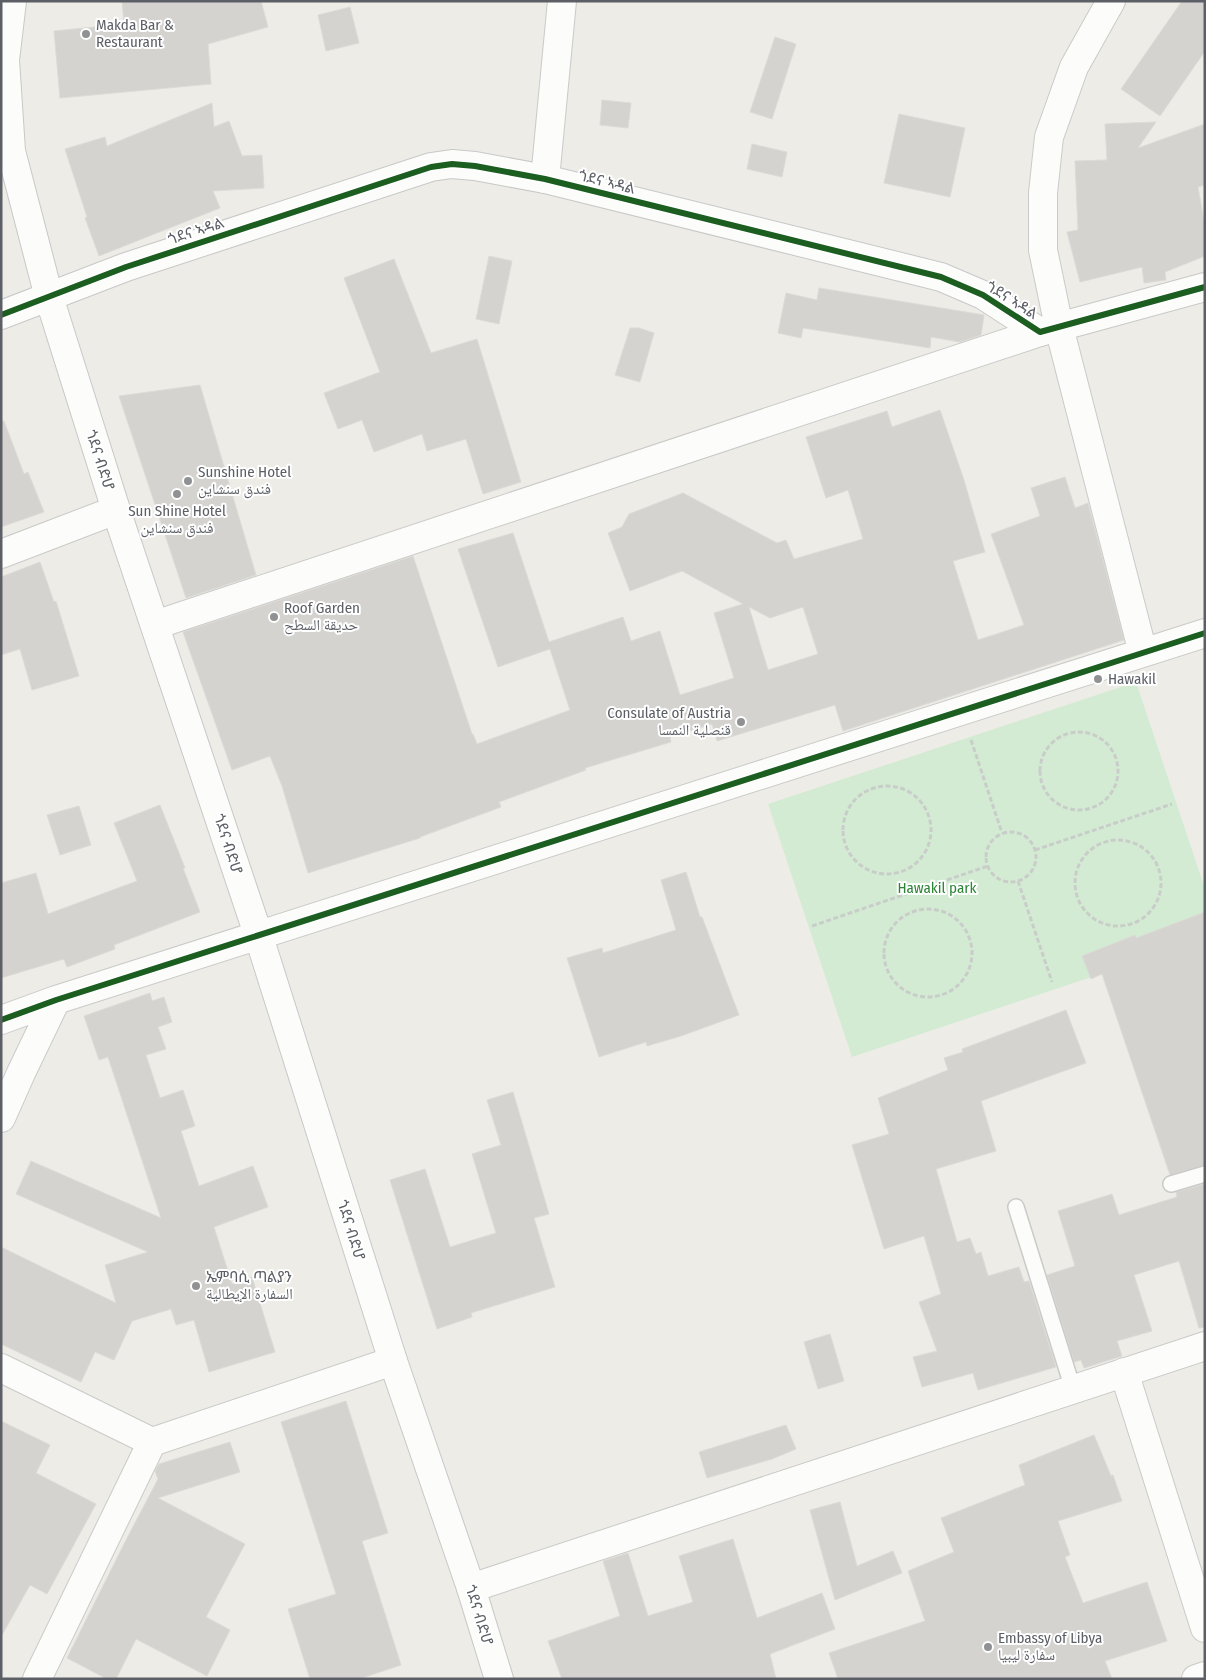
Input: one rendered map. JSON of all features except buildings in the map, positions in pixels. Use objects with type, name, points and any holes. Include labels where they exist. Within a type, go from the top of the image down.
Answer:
[{"type":"street","name":"ጎደና ብድሆ","points":[[12,1],[5,60],[11,151],[49,297],[116,510],[259,936],[393,1361],[471,1588],[499,1679]]},
{"type":"street","points":[[545,180],[562,1]]},
{"type":"street","points":[[1111,1],[1074,67],[1049,137],[1043,193],[1043,250],[1049,330],[1143,653]]},
{"type":"street","name":"ጎደና ኣዳል","points":[[1,314],[126,267],[431,167],[452,164],[475,166],[545,180],[941,276],[983,295],[1049,330]]},
{"type":"street","points":[[155,625],[1049,330],[1205,287]]},
{"type":"street","points":[[1,554],[116,510]]},
{"type":"street","points":[[1,1020],[56,1000],[1205,633]]},
{"type":"street","points":[[1,1118],[11,1068],[56,1000]]},
{"type":"street","points":[[471,1588],[1205,1346]]},
{"type":"street","points":[[1,1368],[152,1442],[393,1361]]},
{"type":"street","points":[[1124,1372],[1205,1628]]},
{"type":"street","points":[[37,1679],[152,1442]]},
{"type":"street","points":[[1196,1679],[1205,1676]]},
{"type":"lane","points":[[1171,1184],[1205,1174]]},
{"type":"lane","points":[[1016,1207],[1072,1389]]},
{"type":"path","points":[[1071,733],[1084,733],[1097,737],[1108,745],[1114,756],[1117,770],[1116,783],[1110,795],[1100,804],[1088,809],[1064,808],[1054,801],[1046,792],[1041,780],[1040,768],[1043,756],[1050,745],[1059,738],[1071,733]]},
{"type":"path","points":[[971,740],[1002,833]]},
{"type":"path","points":[[890,785],[904,789],[916,796],[924,806],[930,819],[931,833],[928,846],[921,858],[910,867],[898,872],[883,874],[868,869],[855,860],[846,847],[843,832],[845,817],[852,803],[862,792],[876,786],[890,785]]},
{"type":"path","points":[[1035,850],[1172,804]]},
{"type":"path","points":[[1018,832],[1026,836],[1032,842],[1035,850],[1035,866],[1024,879],[1008,882],[999,879],[988,866],[986,851],[990,843],[1002,833],[1018,832]]},
{"type":"path","points":[[1122,840],[1136,844],[1147,851],[1155,861],[1160,874],[1161,889],[1156,903],[1147,916],[1135,924],[1120,926],[1105,924],[1092,918],[1082,906],[1076,893],[1075,879],[1079,866],[1086,854],[1096,846],[1109,841],[1122,840]]},
{"type":"path","points":[[812,926],[988,866]]},
{"type":"path","points":[[1018,881],[1052,982]]},
{"type":"path","points":[[931,909],[944,912],[956,919],[966,929],[971,942],[971,962],[962,981],[952,990],[939,996],[924,997],[910,992],[897,984],[888,971],[884,956],[886,941],[893,927],[904,916],[918,910],[931,909]]},
{"type":"green space","name":"Hawakil park","points":[[1136,682],[1205,889],[1205,939],[852,1057],[768,804]]},
{"type":"cycle path","points":[[1,315],[126,267],[431,167],[452,164],[475,166],[545,179],[941,277],[983,295],[1040,332],[1205,287]]},
{"type":"cycle path","points":[[1,1020],[56,1000],[1205,633]]},
{"type":"place","name":"Makda Bar & Restaurant","points":[[86,34]]},
{"type":"place","name":"Sunshine Hotel فندق سنشاين","points":[[188,481]]},
{"type":"place","name":"Sun Shine Hotel فندق سنشاين","points":[[177,494]]},
{"type":"place","name":"Roof Garden حديقة السطح","points":[[274,617]]},
{"type":"place","name":"Hawakil","points":[[1098,679]]},
{"type":"place","name":"Consulate of Austria قنصلية النمسا","points":[[741,722]]},
{"type":"place","name":"ኤምባሲ ጣልያን السفارة الإيطالية","points":[[196,1286]]},
{"type":"place","name":"Embassy of Libya سفارة ليبيا","points":[[988,1647]]}]
